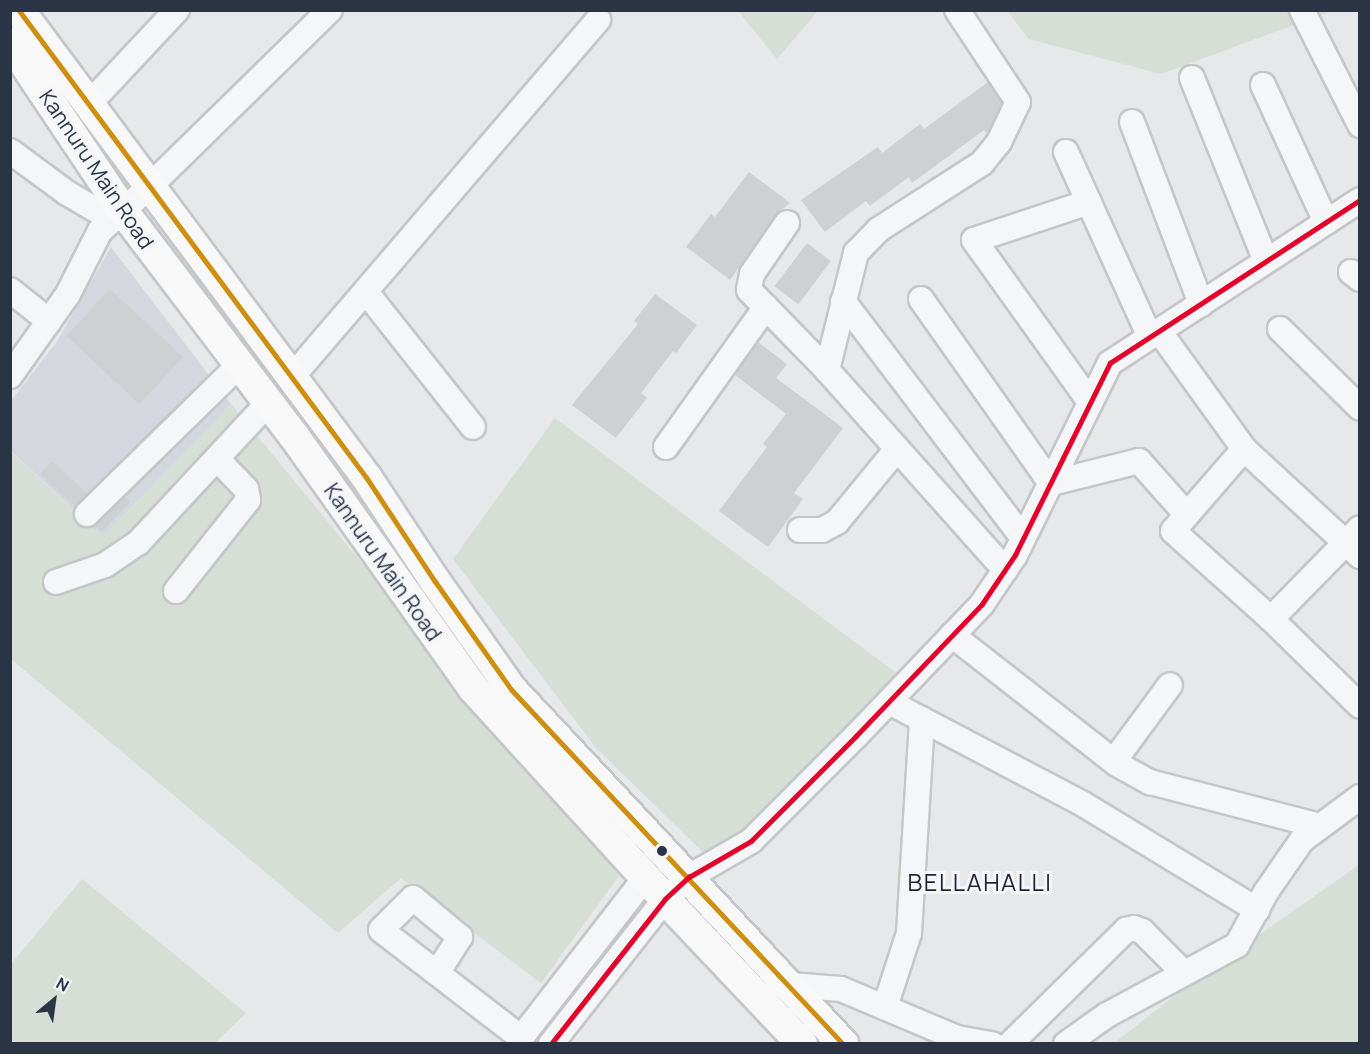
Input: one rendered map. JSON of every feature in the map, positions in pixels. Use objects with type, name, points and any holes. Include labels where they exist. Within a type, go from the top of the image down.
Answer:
[{"type":"main road","points":[[19,10],[367,478],[435,581],[512,690],[585,771],[689,877],[843,1044]]},
{"type":"main road","name":"Kannuru Main Road","points":[[10,42],[118,216],[268,403],[473,688],[655,888],[802,1044]]},
{"type":"street","points":[[88,105],[177,10]]},
{"type":"street","points":[[10,376],[68,294],[100,231],[149,187],[330,10]]},
{"type":"street","points":[[826,370],[856,252],[878,230],[982,163],[999,142],[1018,102],[957,10]]},
{"type":"street","points":[[1302,10],[1359,125]]},
{"type":"street","points":[[291,378],[598,20]]},
{"type":"street","points":[[1192,78],[1266,261]]},
{"type":"street","points":[[1263,85],[1326,222]]},
{"type":"street","points":[[1132,122],[1201,304]]},
{"type":"street","points":[[10,151],[67,193],[118,216]]},
{"type":"street","points":[[1066,152],[1155,334],[1244,448],[1355,542],[1271,619]]},
{"type":"street","points":[[437,973],[521,1038],[655,888],[689,877],[751,841],[889,702],[982,604],[1023,538],[1110,363],[1359,200]]},
{"type":"street","points":[[1089,202],[974,240],[1090,402]]},
{"type":"street","points":[[787,223],[752,274],[749,290],[826,370],[1005,570]]},
{"type":"street","points":[[10,290],[49,321]]},
{"type":"street","points":[[366,292],[473,427]]},
{"type":"street","points":[[921,299],[1051,483]]},
{"type":"street","points":[[843,301],[1023,538]]},
{"type":"street","points":[[666,447],[766,307]]},
{"type":"street","points":[[1280,329],[1359,408]]},
{"type":"street","points":[[87,514],[239,365]]},
{"type":"street","points":[[56,582],[105,565],[138,543],[268,403]]},
{"type":"street","points":[[1244,448],[1173,531],[1357,698]]},
{"type":"street","points":[[800,530],[822,530],[837,522],[897,449]]},
{"type":"street","points":[[176,591],[248,500],[246,489],[217,459]]},
{"type":"street","points":[[1051,483],[1139,461],[1187,514]]},
{"type":"street","points":[[952,635],[1114,761],[1150,782],[1320,826]]},
{"type":"street","points":[[1114,761],[1170,685]]},
{"type":"street","points":[[889,702],[1083,804],[1257,910]]},
{"type":"street","points":[[885,1007],[909,933],[922,719]]},
{"type":"street","points":[[1066,1044],[1107,1015],[1237,945],[1302,840],[1359,796]]},
{"type":"street","points":[[551,1044],[655,888]]},
{"type":"street","points":[[1010,1044],[1126,930],[1134,928],[1142,931],[1185,973]]},
{"type":"street","points":[[750,987],[788,983],[841,989],[957,1038],[992,1044]]},
{"type":"shaded area","points":[[738,11],[818,11],[777,59]]},
{"type":"shaded area","points":[[1007,11],[1332,11],[1161,74],[1029,39]]},
{"type":"shaded area","points":[[111,247],[231,404],[103,537],[11,451],[10,402],[56,343]]},
{"type":"shaded area","points":[[231,404],[619,876],[541,983],[401,878],[338,933],[11,659],[10,451],[103,537]]},
{"type":"shaded area","points":[[555,418],[903,678],[712,861],[596,748],[453,559]]},
{"type":"shaded area","points":[[1359,865],[1359,1043],[1113,1044],[1193,981]]},
{"type":"shaded area","points":[[82,879],[246,1013],[215,1043],[11,1043],[11,964]]},
{"type":"building","points":[[988,82],[1002,103],[989,131],[986,133],[984,130],[912,183],[909,177],[870,206],[866,201],[825,232],[801,200],[878,147],[882,153],[920,124],[924,129]]},
{"type":"building","points":[[749,172],[790,203],[775,215],[730,280],[686,247],[711,214],[715,217]]},
{"type":"building","points":[[807,243],[831,261],[798,304],[775,286]]},
{"type":"building","points":[[110,289],[183,357],[139,404],[66,336]]},
{"type":"building","points":[[655,294],[697,325],[676,353],[673,351],[641,393],[647,398],[616,438],[572,405],[638,324],[634,321]]},
{"type":"building","points":[[758,342],[787,364],[776,378],[843,428],[794,493],[803,499],[768,547],[719,511],[767,447],[763,444],[786,414],[735,375]]},
{"type":"building","points":[[52,461],[87,494],[76,506],[40,473]]},
{"type":"building","points":[[125,497],[130,502],[102,532],[95,526]]},
{"type":"transit line","points":[[19,10],[367,478],[435,581],[512,690],[843,1044]]},
{"type":"transit line","points":[[551,1044],[665,899],[689,877],[751,841],[856,736],[982,604],[1015,555],[1110,363],[1360,200]]},
{"type":"district","name":"BELLAHALLI","points":[[980,882]]}]
